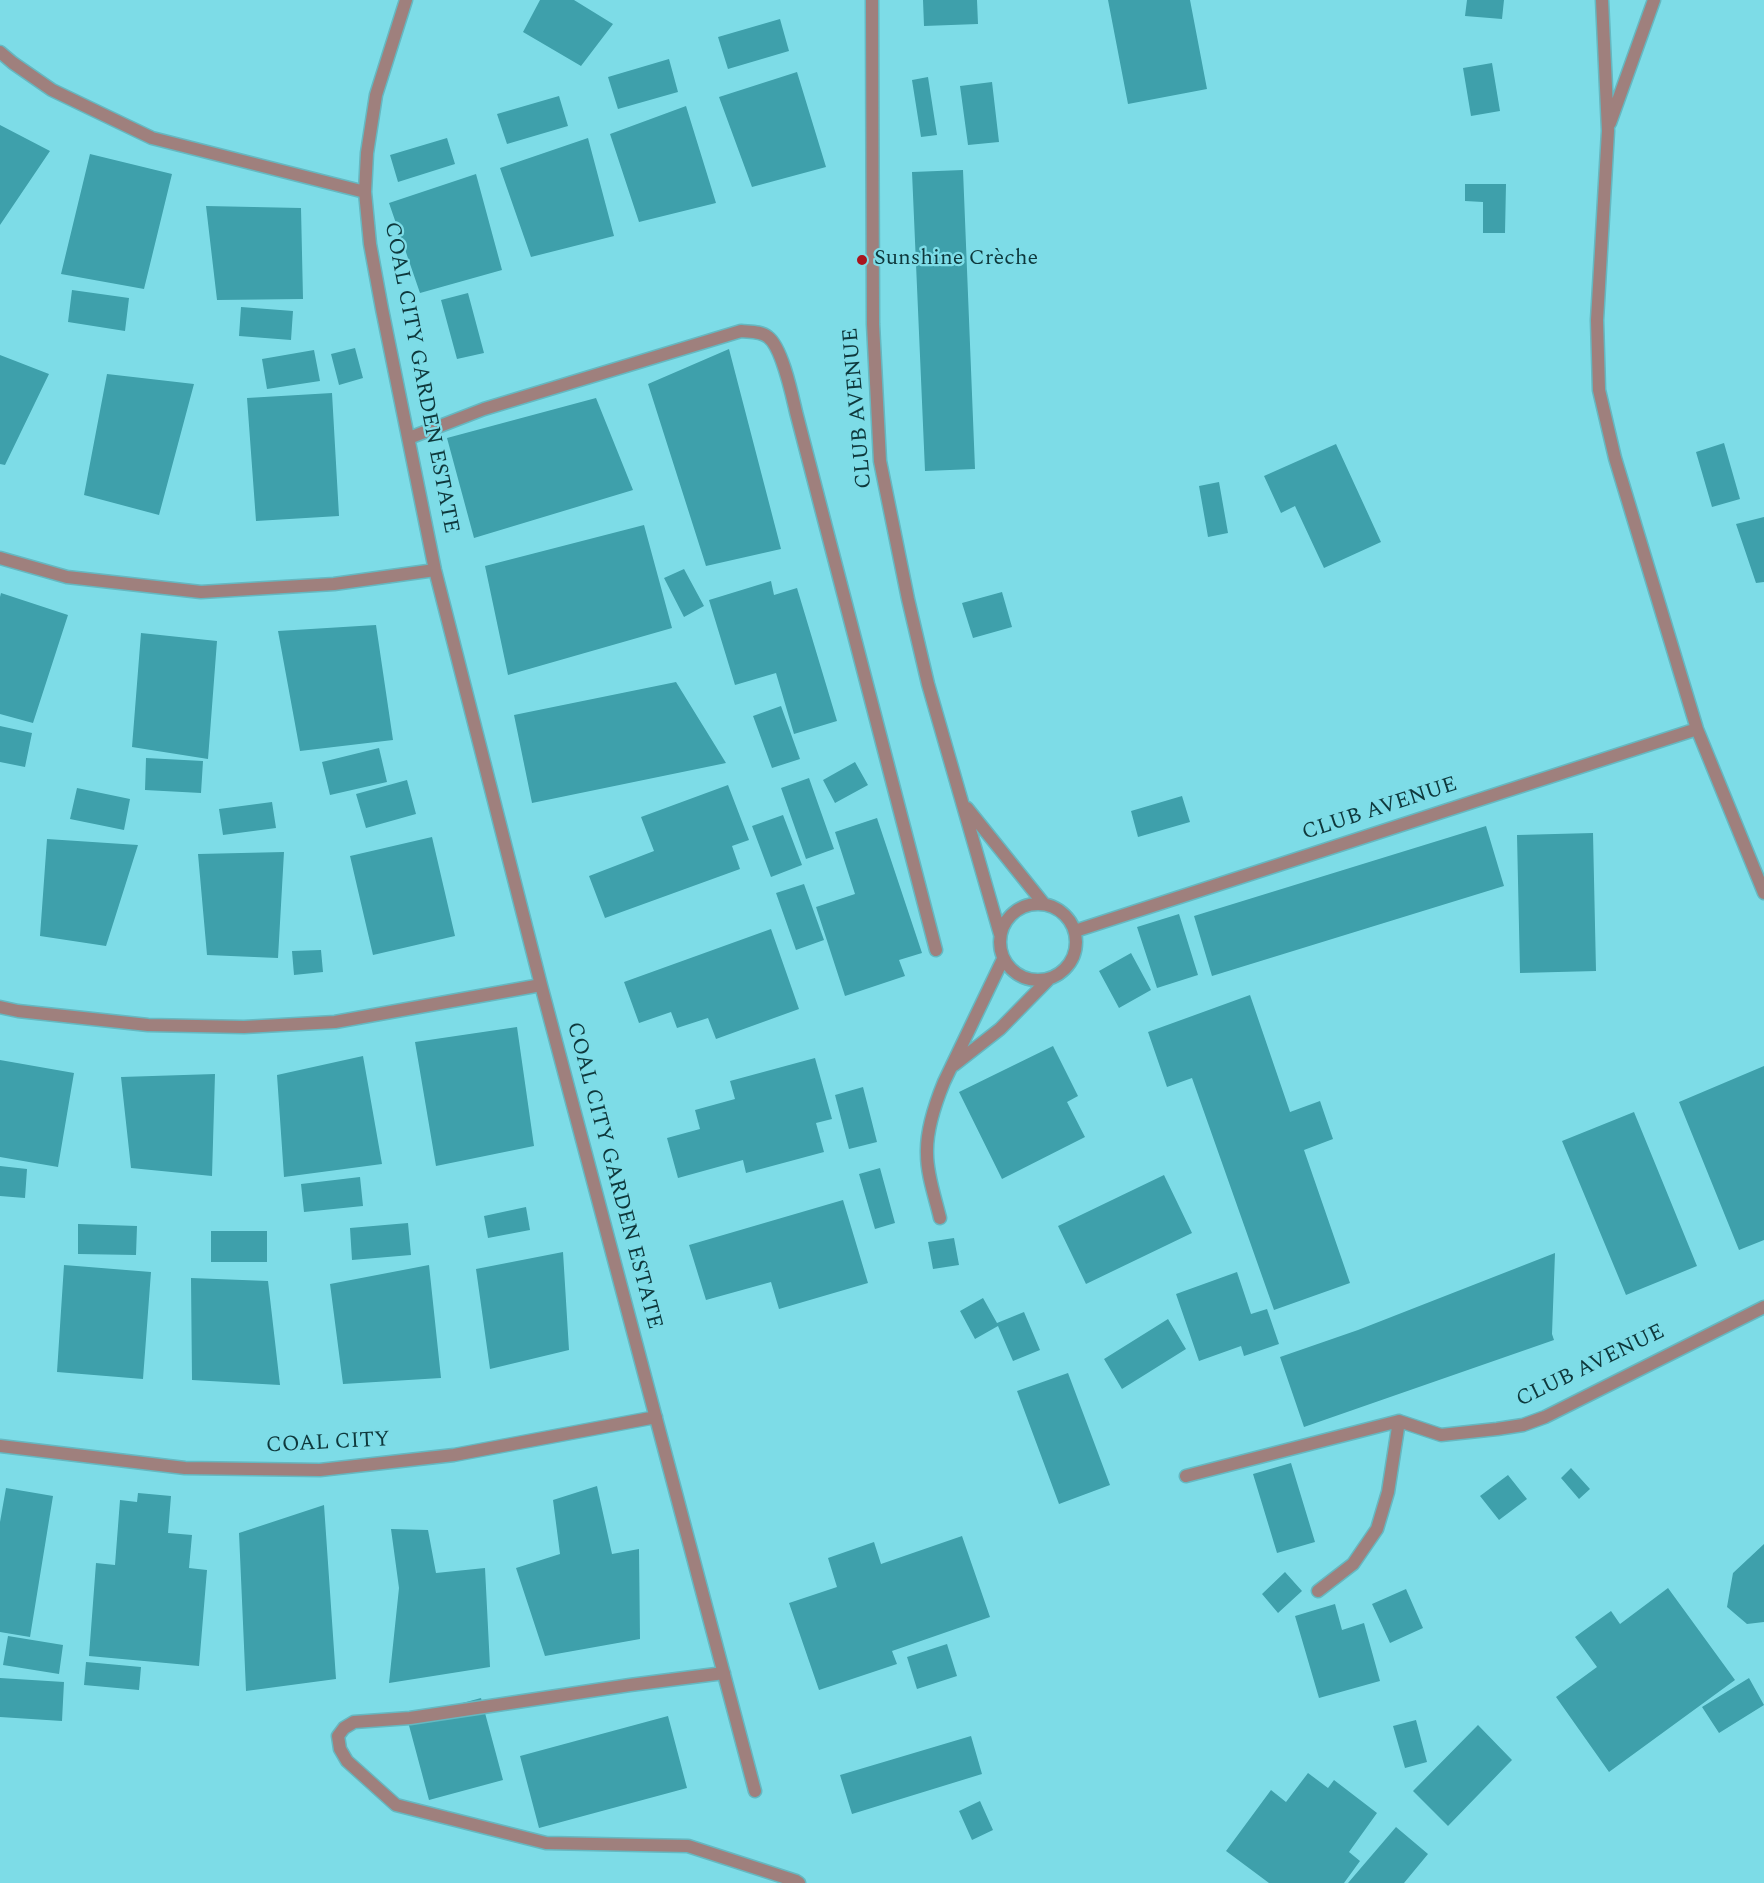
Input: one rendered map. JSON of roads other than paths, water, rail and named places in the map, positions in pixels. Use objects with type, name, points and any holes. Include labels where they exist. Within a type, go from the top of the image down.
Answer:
[{"type":"street","name":"COAL CITY GARDEN ESTATE","points":[[406,0],[376,95],[367,153],[366,192],[370,244],[435,570],[541,985],[755,1791]]},
{"type":"street","name":"CLUB AVENUE","points":[[872,0],[873,324],[880,461],[928,684],[1000,934],[999,943],[1004,959]]},
{"type":"street","points":[[1602,0],[1608,131],[1597,320],[1599,390],[1615,458],[1697,729],[1764,893]]},
{"type":"street","points":[[1608,131],[1654,0]]},
{"type":"street","points":[[0,52],[52,90],[152,138],[366,192]]},
{"type":"street","points":[[409,438],[484,409],[741,331],[767,336],[775,343],[796,412],[936,950]]},
{"type":"street","points":[[0,558],[67,577],[201,592],[333,584],[435,570]]},
{"type":"street","name":"CLUB AVENUE","points":[[963,803],[1044,903],[1064,913],[1071,921],[1075,932],[1697,729]]},
{"type":"street","points":[[1000,934],[1011,914],[1032,903],[1044,903]]},
{"type":"street","points":[[951,1067],[1000,1029],[1048,980],[1062,973],[1072,961],[1077,946],[1075,932]]},
{"type":"street","points":[[940,1218],[926,1153],[936,1102],[951,1067],[1004,959],[1014,973],[1030,980],[1048,980]]},
{"type":"street","points":[[0,1007],[148,1025],[244,1027],[335,1022],[541,985]]},
{"type":"street","name":"CLUB AVENUE","points":[[1399,1420],[1441,1435],[1497,1430],[1523,1425],[1545,1417],[1764,1307]]},
{"type":"street","name":"COAL CITY","points":[[0,1446],[185,1468],[320,1470],[454,1455],[656,1417]]},
{"type":"street","points":[[1186,1476],[1399,1420],[1388,1492],[1377,1529],[1353,1564],[1318,1591]]},
{"type":"street","points":[[724,1673],[410,1718],[354,1722],[344,1728],[338,1736],[340,1749],[347,1761],[396,1805],[546,1843],[688,1846],[799,1883]]},
{"type":"place","name":"Sunshine Crèche","points":[[862,260]]}]
